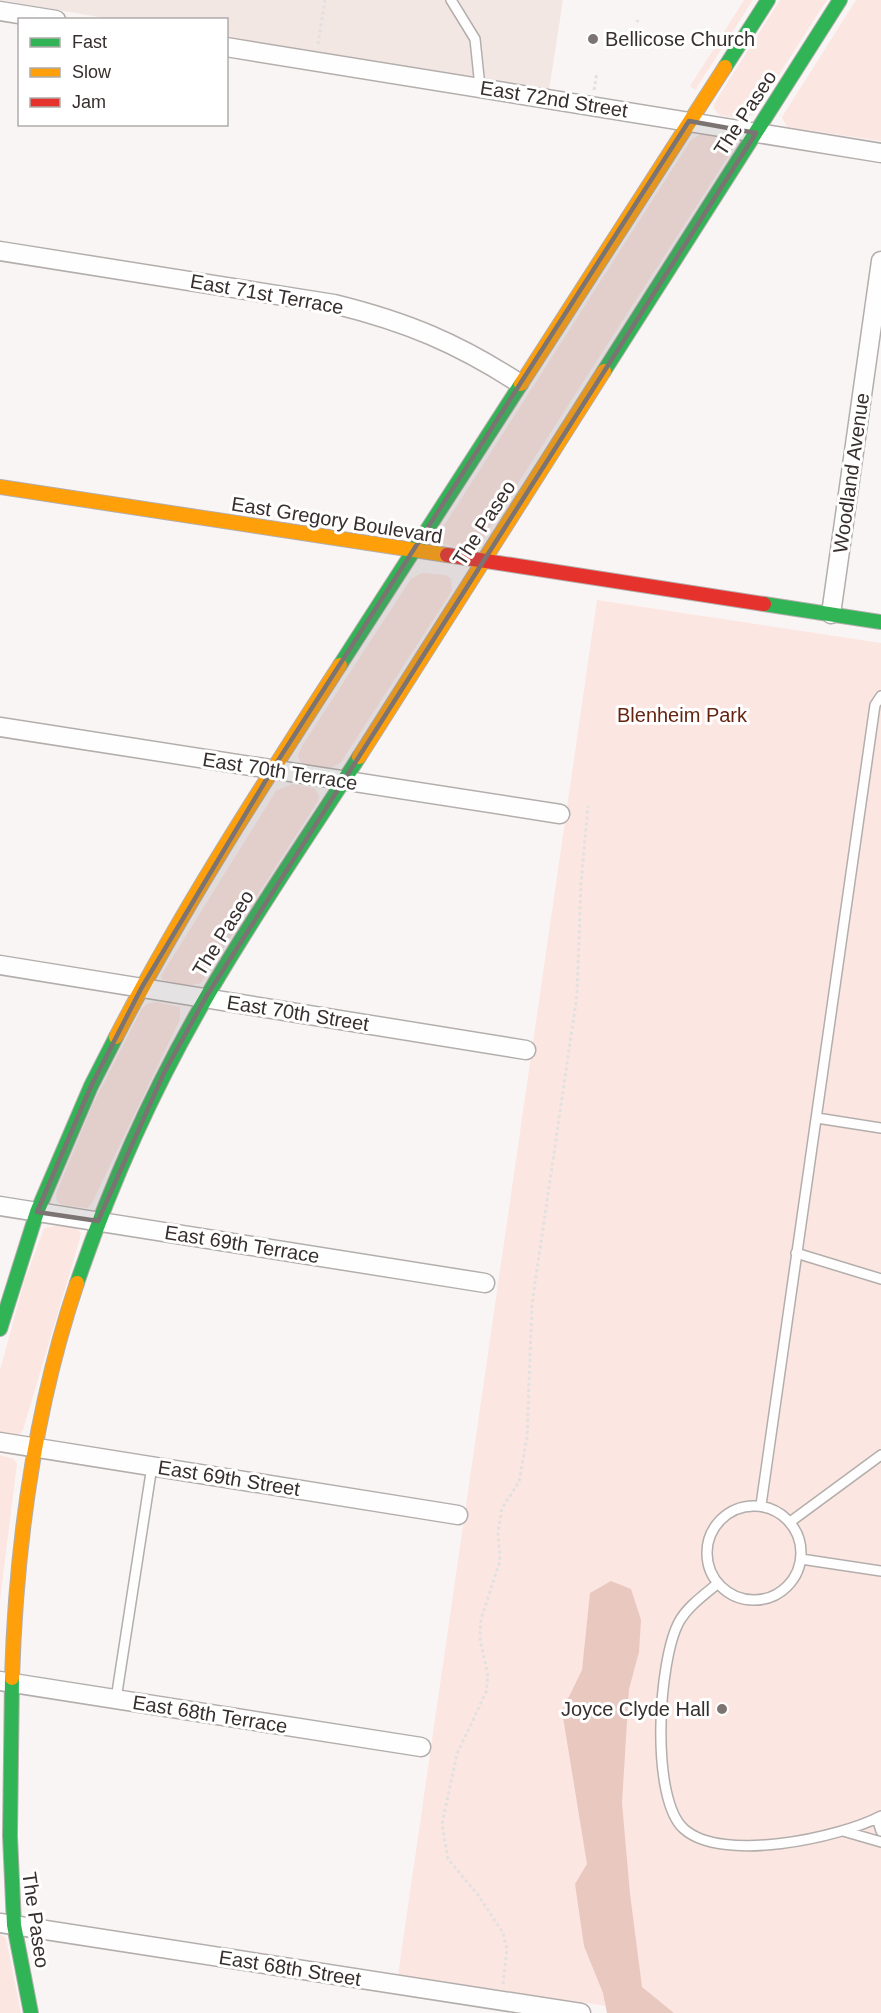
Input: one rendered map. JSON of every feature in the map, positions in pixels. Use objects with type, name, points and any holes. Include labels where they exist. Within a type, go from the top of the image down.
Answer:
[{"type":"main road","points":[[0,1329],[37,1212],[91,1086],[142,987],[272,770],[519,383],[768,0]]},
{"type":"main road","name":"The Paseo","points":[[31,2013],[7,1924],[1,1681],[14,1566],[32,1447],[75,1285],[98,1221],[164,1073],[206,997],[840,0]]},
{"type":"main road","name":"East Gregory Boulevard","points":[[0,487],[881,622]]},
{"type":"street","points":[[0,10],[45,18]]},
{"type":"street","name":"East 72nd Street","points":[[228,47],[881,153]]},
{"type":"street","name":"East 71st Terrace","points":[[0,251],[334,304],[382,316],[417,327],[476,355],[519,383]]},
{"type":"street","name":"Woodland Avenue","points":[[831,614],[881,261]]},
{"type":"street","name":"East 70th Terrace","points":[[0,727],[560,814]]},
{"type":"street","name":"East 70th Street","points":[[0,965],[526,1050]]},
{"type":"street","name":"East 69th Terrace","points":[[0,1206],[485,1283]]},
{"type":"street","name":"East 69th Street","points":[[0,1442],[458,1515]]},
{"type":"street","name":"East 68th Terrace","points":[[1,1681],[421,1747]]},
{"type":"street","name":"East 68th Street","points":[[7,1924],[581,2013]]},
{"type":"lane","points":[[451,0],[475,39],[480,87]]},
{"type":"lane","points":[[762,1505],[875,705],[881,696]]},
{"type":"lane","points":[[817,1118],[881,1128]]},
{"type":"lane","points":[[796,1253],[881,1279]]},
{"type":"lane","points":[[790,1522],[881,1455]]},
{"type":"lane","points":[[116,1699],[152,1466]]},
{"type":"lane","points":[[746,1505],[762,1505],[784,1515],[790,1522],[801,1544],[801,1559],[796,1576],[784,1590],[768,1599],[744,1600],[729,1594],[717,1584],[706,1563],[706,1545],[716,1522],[730,1511],[746,1505]]},
{"type":"lane","points":[[801,1559],[881,1571]]},
{"type":"lane","points":[[717,1584],[680,1621],[666,1660],[661,1725],[665,1791],[672,1813],[682,1828],[696,1839],[742,1846],[806,1841],[843,1831],[879,1817],[881,1831]]},
{"type":"lane","points":[[843,1831],[881,1842]]},
{"type":"path","points":[[318,46],[325,0]]},
{"type":"path","points":[[594,90],[597,72]]},
{"type":"path","points":[[503,1984],[507,1949],[503,1933],[484,1901],[448,1859],[442,1824],[457,1755],[486,1692],[488,1676],[480,1639],[481,1619],[500,1561],[498,1532],[502,1508],[519,1482],[527,1437],[532,1304],[577,995],[581,883],[588,806]]},
{"type":"highlighted area","points":[[689,121],[756,133],[206,997],[164,1073],[98,1221],[37,1212],[91,1086],[142,987],[272,770]]},
{"type":"shaded area","points":[[0,0],[563,0],[549,90],[228,38],[228,18],[104,18]]},
{"type":"shaded area","points":[[611,1581],[631,1589],[641,1620],[639,1652],[629,1689],[622,1803],[630,1894],[642,1987],[674,2013],[607,2013],[603,1993],[584,1946],[575,1884],[587,1864],[562,1711],[582,1670],[590,1593]]},
{"type":"green space","points":[[744,0],[753,0],[728,39],[722,35]]},
{"type":"green space","points":[[780,0],[827,0],[753,115],[736,118],[719,115],[713,107],[715,102]]},
{"type":"green space","points":[[856,0],[881,0],[881,141],[787,127],[782,117]]},
{"type":"green space","points":[[720,39],[726,42],[695,90],[690,86]]},
{"type":"green space","points":[[701,134],[729,137],[734,144],[733,149],[477,547],[469,550],[439,543],[437,538],[440,532],[691,140]]},
{"type":"green space","points":[[422,573],[446,575],[451,579],[452,590],[448,597],[341,762],[330,769],[302,766],[298,755],[302,746],[411,579]]},
{"type":"green space","name":"Blenheim Park","points":[[597,600],[881,643],[881,2013],[674,2013],[605,1959],[613,2007],[398,1975]]},
{"type":"green space","points":[[292,784],[314,788],[319,795],[318,801],[201,983],[186,986],[163,980],[161,976],[276,791]]},
{"type":"green space","points":[[156,1002],[180,1007],[180,1019],[92,1203],[87,1208],[62,1205],[57,1201],[56,1194],[93,1104],[141,1010],[147,1004]]},
{"type":"green space","points":[[62,1225],[76,1228],[81,1233],[79,1242],[23,1430],[18,1435],[0,1434],[0,1370],[24,1282],[44,1228]]},
{"type":"green space","points":[[0,1455],[14,1459],[17,1464],[0,1600]]},
{"type":"green space","points":[[0,1934],[6,1938],[21,2013],[0,2013]]},
{"type":"traffic: fast","points":[[725,67],[768,0]]},
{"type":"traffic: fast","points":[[604,371],[840,0]]},
{"type":"traffic: fast","points":[[340,665],[521,384]]},
{"type":"traffic: fast","points":[[764,604],[881,622]]},
{"type":"traffic: fast","points":[[77,1283],[134,1137],[168,1067],[243,937],[359,757]]},
{"type":"traffic: fast","points":[[0,1329],[37,1212],[91,1086],[116,1037]]},
{"type":"traffic: fast","points":[[12,1678],[10,1836],[14,1925],[31,2013]]},
{"type":"traffic: slow","points":[[521,384],[725,67]]},
{"type":"traffic: slow","points":[[359,757],[604,371]]},
{"type":"traffic: slow","points":[[0,487],[447,555]]},
{"type":"traffic: slow","points":[[116,1037],[195,895],[340,665]]},
{"type":"traffic: slow","points":[[12,1678],[18,1578],[30,1478],[50,1379],[77,1283]]},
{"type":"traffic: jam","points":[[447,555],[764,604]]},
{"type":"place","name":"Bellicose Church","points":[[593,39]]},
{"type":"place","name":"Joyce Clyde Hall","points":[[722,1709]]}]
